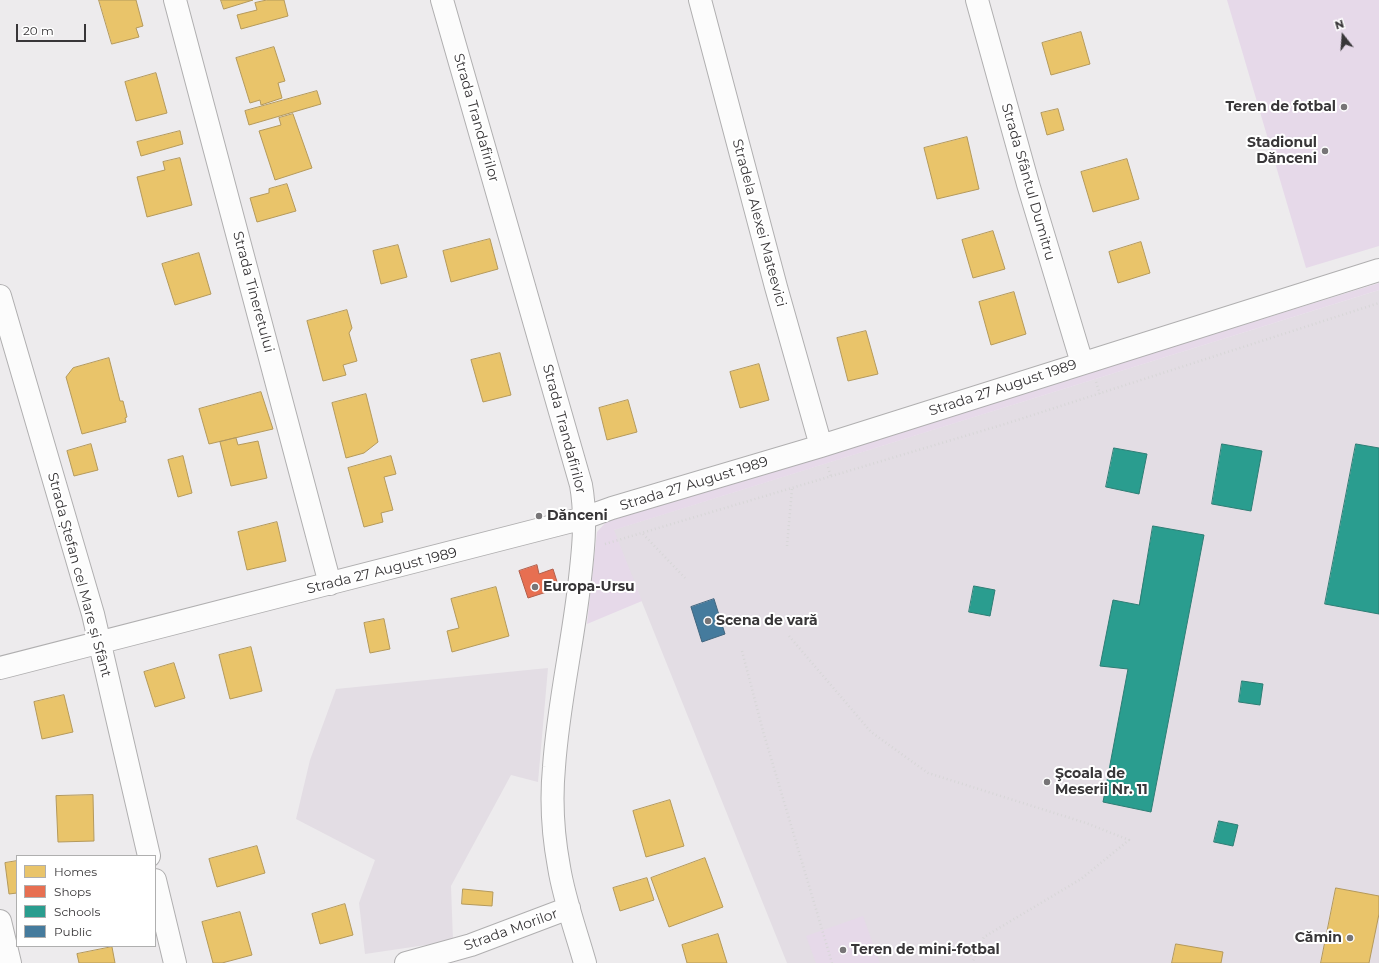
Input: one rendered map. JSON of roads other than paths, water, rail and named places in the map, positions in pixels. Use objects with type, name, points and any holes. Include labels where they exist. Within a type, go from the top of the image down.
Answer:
[{"type":"street","name":"Strada Tineretului","points":[[175,0],[330,584]]},
{"type":"street","name":"Strada Trandafirilor","points":[[442,0],[581,485],[584,518],[583,550],[576,616],[556,739],[554,769],[555,839],[559,868],[585,963]]},
{"type":"street","name":"Stradela Alexei Mateevici","points":[[700,0],[774,279],[822,446]]},
{"type":"street","name":"Strada Sfântul Dumitru","points":[[977,0],[1028,184],[1082,363]]},
{"type":"street","name":"Strada 27 August 1989","points":[[0,668],[584,518],[619,506],[822,446],[1379,270]]},
{"type":"street","name":"Strada Ștefan cel Mare și Sfânt","points":[[0,296],[93,614],[149,855]]},
{"type":"street","points":[[156,884],[175,963]]},
{"type":"street","name":"Strada Morilor","points":[[406,963],[471,945],[570,908]]},
{"type":"street","points":[[0,921],[10,963]]},
{"type":"place","name":"Teren de fotbal","points":[[1344,107]]},
{"type":"place","name":"Stadionul Dănceni","points":[[1325,151]]},
{"type":"place","name":"Dănceni","points":[[539,516]]},
{"type":"place","name":"Europa-Ursu","points":[[535,587]]},
{"type":"place","name":"Scena de vară","points":[[708,621]]},
{"type":"place","name":"Şcoala de Meserii Nr. 11","points":[[1047,782]]},
{"type":"place","name":"Cămin","points":[[1350,938]]},
{"type":"place","name":"Teren de mini-fotbal","points":[[843,950]]}]
